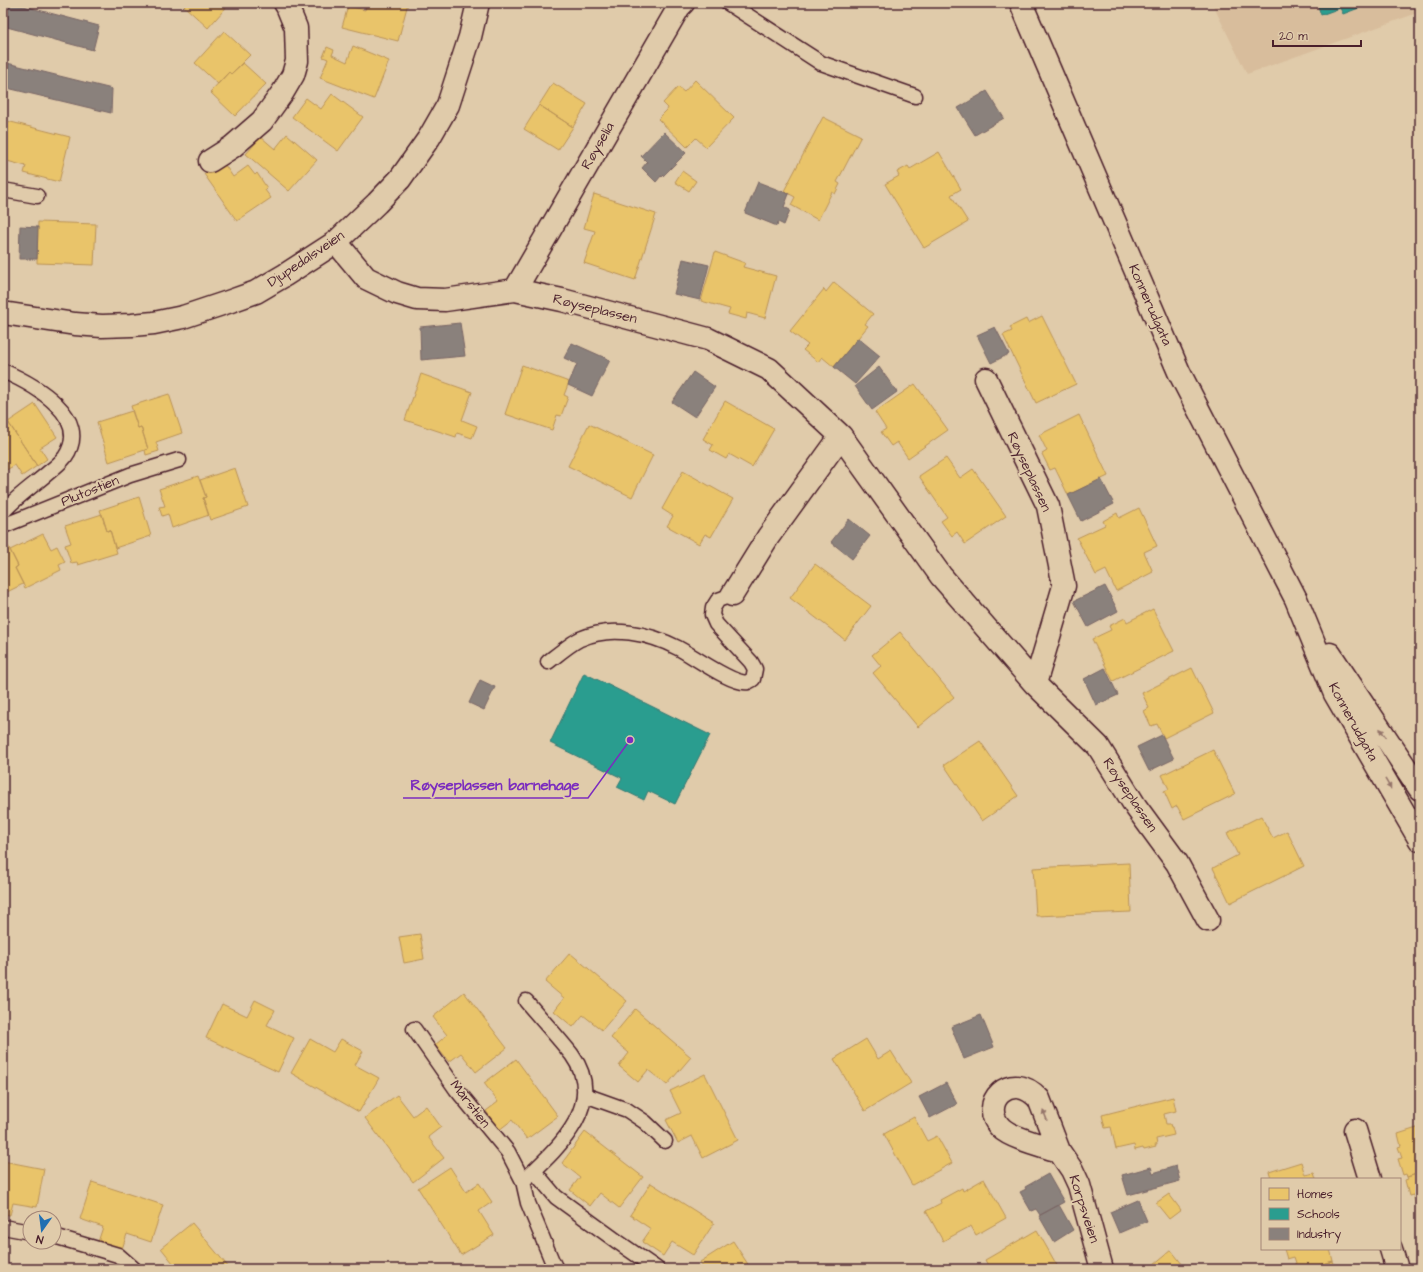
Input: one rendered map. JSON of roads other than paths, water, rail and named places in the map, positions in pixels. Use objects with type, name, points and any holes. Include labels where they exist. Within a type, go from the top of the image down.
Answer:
[{"type":"street","points":[[210,161],[232,146],[262,121],[283,92],[293,75],[297,61],[296,28],[285,3]]},
{"type":"street","name":"Djupedalsveien","points":[[3,313],[75,324],[102,326],[132,326],[183,317],[256,292],[336,242],[400,179],[429,138],[448,105],[470,37],[478,3]]},
{"type":"street","name":"Røyselia","points":[[515,290],[679,7],[683,3]]},
{"type":"street","name":"Konnerudgata","points":[[1021,3],[1179,372],[1296,599],[1347,681],[1420,789]]},
{"type":"street","name":"Røyseplassen","points":[[336,242],[366,278],[397,293],[417,299],[445,300],[515,290],[562,300],[708,340],[769,369],[841,436],[941,576],[1035,684],[1098,746],[1136,807],[1177,864],[1208,920]]},
{"type":"street","name":"Røyseplassen","points":[[986,379],[1048,506],[1064,586],[1035,684]]},
{"type":"street","points":[[732,595],[768,537],[841,436]]},
{"type":"street","name":"Konnerudgata","points":[[1296,599],[1335,694],[1420,840]]},
{"type":"street","points":[[1355,1130],[1370,1178]]},
{"type":"street","name":"Korpsveien","points":[[1059,1151],[1072,1170],[1079,1185],[1102,1269]]},
{"type":"street","points":[[1391,1250],[1397,1269]]},
{"type":"lane","points":[[728,3],[821,63],[915,96]]},
{"type":"lane","points":[[3,190],[37,196]]},
{"type":"lane","points":[[3,371],[44,393],[66,414],[72,427],[71,444],[64,458],[3,512]]},
{"type":"lane","name":"Plutostien","points":[[3,526],[130,475],[179,460]]},
{"type":"lane","points":[[548,662],[580,639],[598,634],[620,632],[653,638],[677,648],[734,680],[747,682],[754,679],[755,669],[751,662],[716,624],[712,615],[713,608],[718,600],[732,595]]},
{"type":"lane","points":[[523,1181],[558,1146],[576,1124],[581,1112],[585,1095],[585,1084],[572,1056],[526,1001]]},
{"type":"lane","name":"Mårstien","points":[[414,1029],[456,1089],[508,1152],[523,1181],[528,1203],[556,1269]]},
{"type":"lane","points":[[585,1095],[627,1110],[645,1122],[665,1141]]},
{"type":"lane","points":[[534,1171],[556,1197],[657,1269]]},
{"type":"lane","points":[[3,1227],[22,1231]]},
{"type":"lane","points":[[62,1238],[118,1255],[134,1269]]},
{"type":"place","name":"Røyseplassen barnehage","points":[[630,740]]}]
